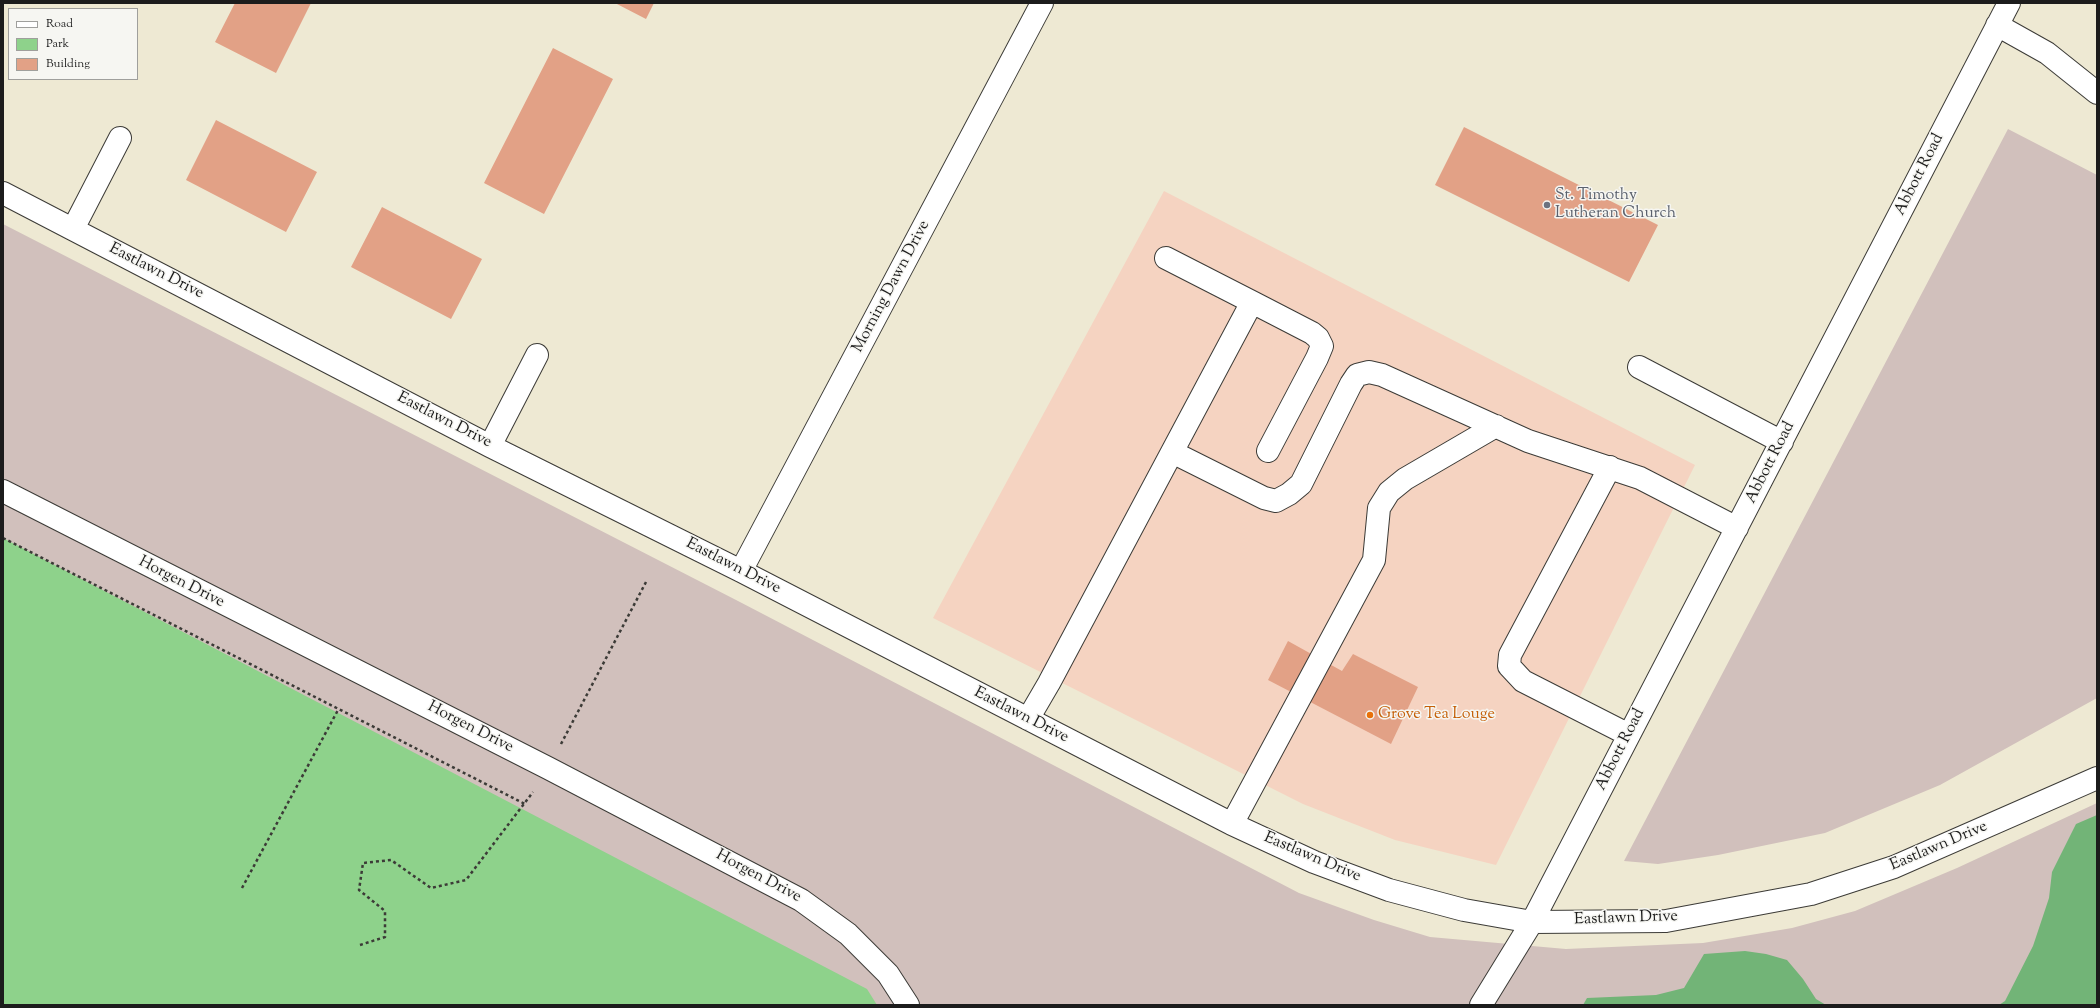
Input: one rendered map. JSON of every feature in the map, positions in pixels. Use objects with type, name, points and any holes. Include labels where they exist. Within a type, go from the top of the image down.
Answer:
[{"type":"street","name":"Morning Dawn Drive","points":[[741,571],[1042,3]]},
{"type":"street","name":"Abbott Road","points":[[1481,1005],[1532,922],[2009,3]]},
{"type":"street","points":[[1998,25],[2047,53],[2097,93]]},
{"type":"street","points":[[73,229],[120,138]]},
{"type":"street","name":"Eastlawn Drive","points":[[3,193],[490,446],[741,571],[1232,824],[1314,862],[1389,890],[1464,910],[1532,922],[1666,921],[1811,894],[1894,867],[2097,778]]},
{"type":"street","points":[[1166,258],[1312,333],[1318,338],[1322,346],[1317,358],[1268,451]]},
{"type":"street","points":[[1028,719],[1049,683],[1252,302]]},
{"type":"street","points":[[490,446],[537,355]]},
{"type":"street","points":[[1639,367],[1782,442]]},
{"type":"street","points":[[1172,452],[1264,498],[1276,501],[1289,494],[1301,484],[1351,384],[1357,375],[1369,372],[1382,375],[1528,441],[1640,478],[1737,528]]},
{"type":"street","points":[[1232,824],[1374,560],[1379,508],[1390,492],[1405,479],[1496,426]]},
{"type":"street","points":[[1610,467],[1510,655],[1509,666],[1523,681],[1629,735]]},
{"type":"street","name":"Horgen Drive","points":[[3,491],[548,768],[801,900],[848,934],[888,974],[908,1005]]},
{"type":"path","points":[[3,538],[525,804]]},
{"type":"path","points":[[360,945],[385,937],[385,911],[359,890],[363,863],[391,860],[431,888],[466,880],[525,804],[548,768],[646,582]]},
{"type":"path","points":[[242,888],[338,710]]},
{"type":"shaded area","points":[[2008,129],[2097,175],[2097,698],[1940,785],[1825,833],[1718,855],[1658,864],[1624,861]]},
{"type":"shaded area","points":[[1164,191],[1695,465],[1496,865],[1395,840],[1303,804],[933,618]]},
{"type":"shaded area","points":[[3,224],[738,601],[1299,893],[1374,920],[1430,937],[1566,949],[1703,943],[1792,928],[1855,911],[1957,868],[2097,803],[2097,1005],[3,1005]]},
{"type":"green space","points":[[3,538],[867,989],[877,1005],[3,1005]]},
{"type":"green space","points":[[2097,815],[2097,1005],[1999,1005],[2005,1001],[2033,946],[2049,898],[2052,872],[2076,824]]},
{"type":"green space","points":[[1745,951],[1766,954],[1787,960],[1803,979],[1816,999],[1826,1005],[1583,1005],[1587,998],[1656,995],[1684,988],[1704,954]]},
{"type":"building","points":[[235,3],[311,3],[276,73],[215,42]]},
{"type":"building","points":[[615,3],[654,3],[646,19]]},
{"type":"building","points":[[553,48],[613,79],[544,214],[484,183]]},
{"type":"building","points":[[216,120],[317,172],[286,232],[186,180]]},
{"type":"building","name":"St. Timothy Lutheran Church","points":[[1464,127],[1658,225],[1629,282],[1435,185]]},
{"type":"building","points":[[382,207],[482,259],[451,319],[351,267]]},
{"type":"building","name":"Grove Tea Louge","points":[[1288,641],[1342,671],[1353,654],[1418,687],[1391,744],[1268,680]]},
{"type":"place","name":"St. Timothy Lutheran Church","points":[[1547,205]]},
{"type":"place","name":"Grove Tea Louge","points":[[1370,715]]}]
